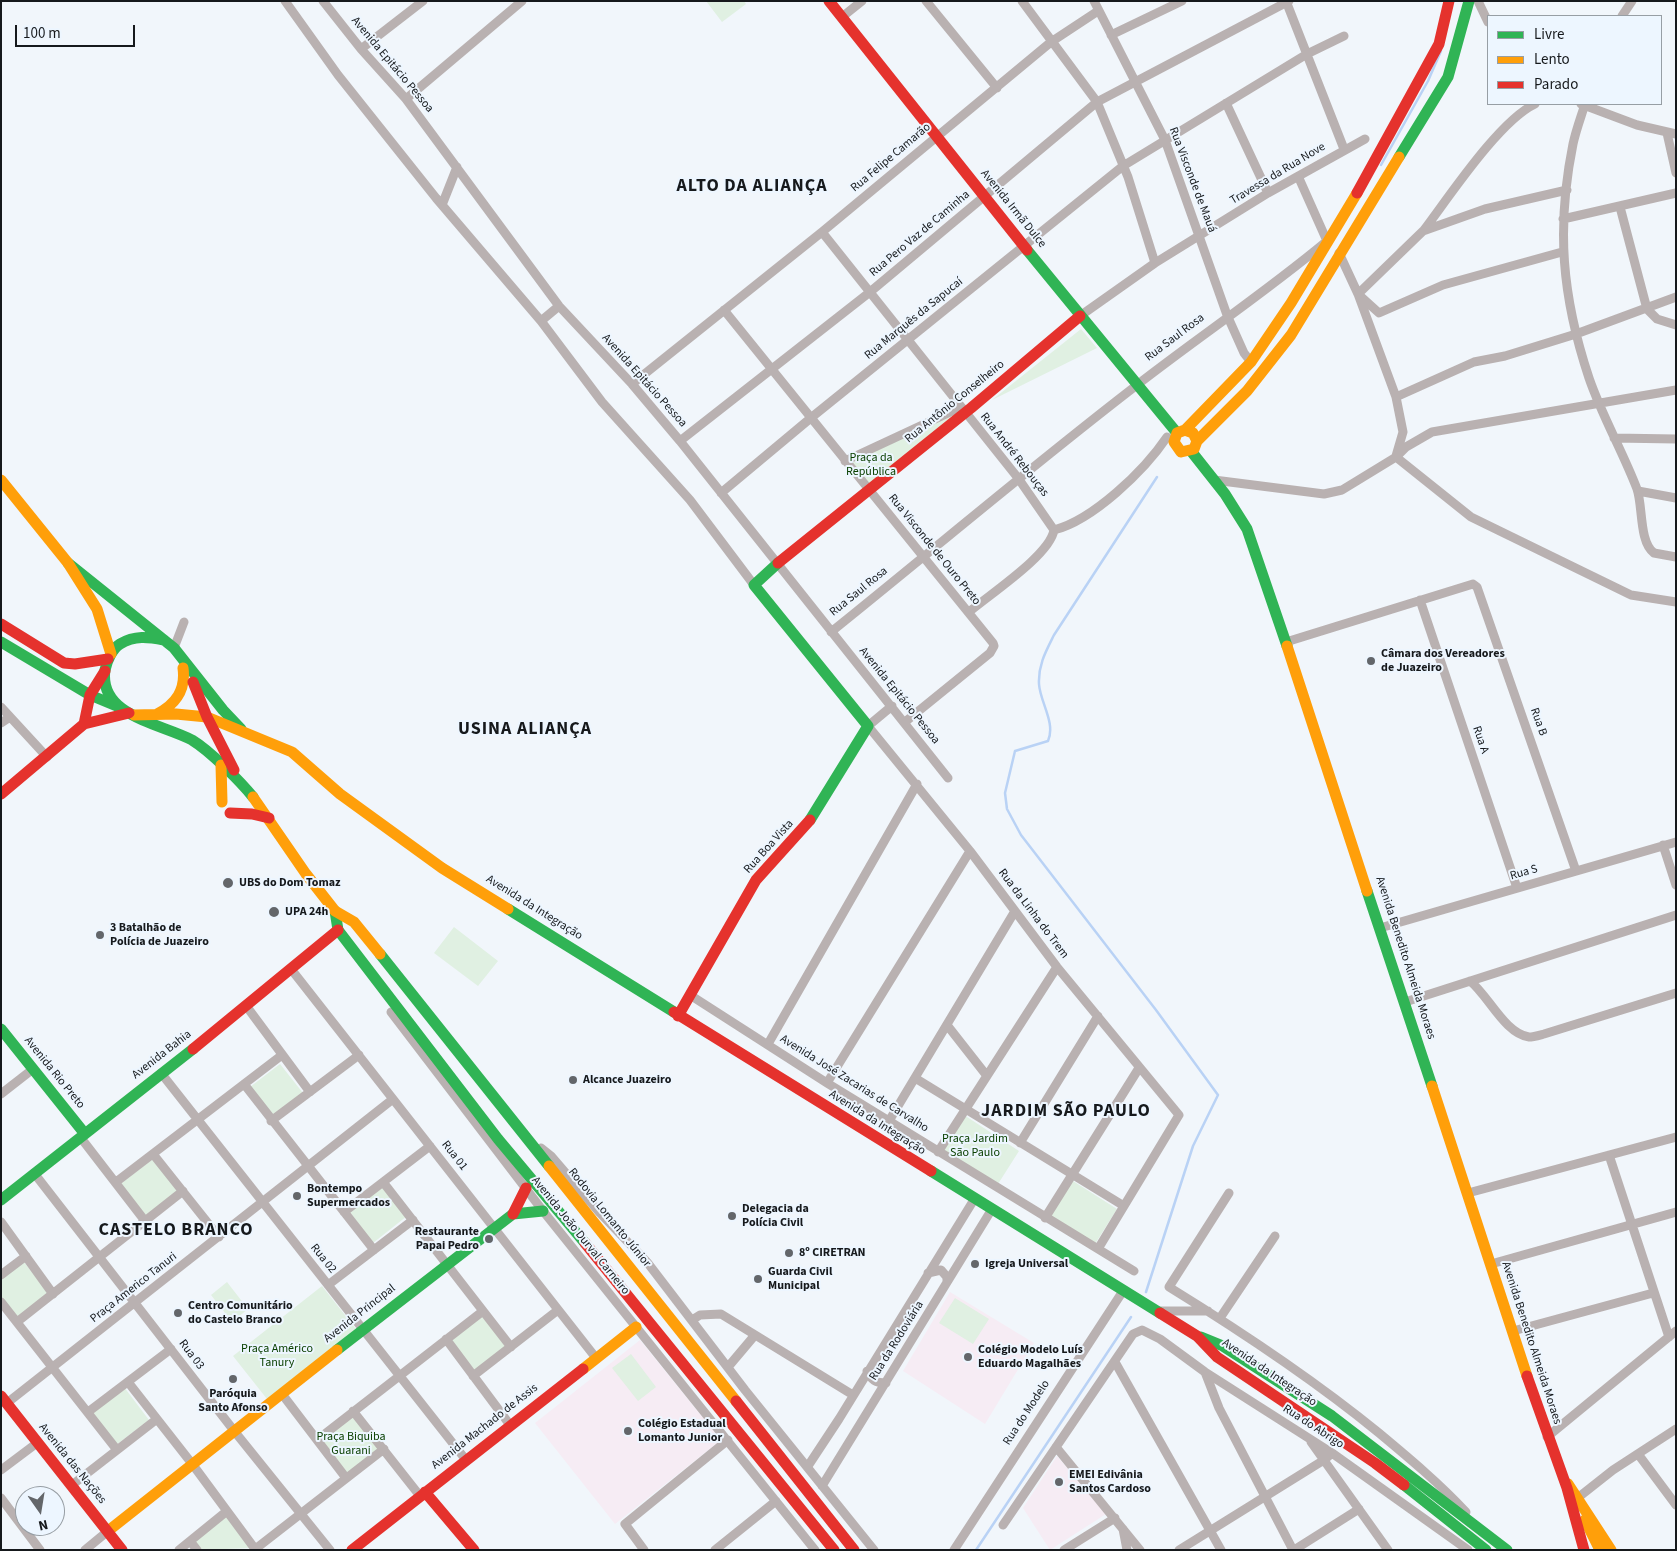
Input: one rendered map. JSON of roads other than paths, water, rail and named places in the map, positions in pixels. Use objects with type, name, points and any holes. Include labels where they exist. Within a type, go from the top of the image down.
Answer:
[{"type":"main road","name":"Avenida Irmã Dulce","points":[[829,1],[1080,316],[1176,433]]},
{"type":"main road","name":"Rua Saul Rosa","points":[[1327,242],[1365,180],[1436,51],[1447,17],[1449,1]]},
{"type":"main road","points":[[1327,242],[1291,303],[1251,362],[1176,433],[1174,442],[1178,450],[1186,453],[1190,452],[1197,441],[1247,393],[1268,369],[1291,335],[1339,253],[1448,77],[1469,1]]},
{"type":"main road","name":"Rua Antônio Conselheiro","points":[[754,585],[776,564],[1080,316]]},
{"type":"main road","points":[[1176,433],[1194,433],[1197,441]]},
{"type":"main road","name":"Avenida Benedito Almeida Moraes","points":[[1190,452],[1230,499],[1248,528],[1548,1437],[1565,1483]]},
{"type":"main road","points":[[1,480],[68,563],[99,612],[108,661],[108,690],[127,711]]},
{"type":"main road","points":[[68,563],[174,648],[223,710],[246,733]]},
{"type":"main road","points":[[754,585],[868,726]]},
{"type":"main road","points":[[1,624],[64,663],[73,665],[98,659],[108,661]]},
{"type":"main road","points":[[84,724],[90,696],[96,681],[119,645],[141,636],[164,640]]},
{"type":"main road","points":[[1,642],[90,696],[193,741],[243,785]]},
{"type":"main road","points":[[1,794],[84,724],[127,711],[157,714],[169,708],[178,699],[184,687],[185,674],[182,659]]},
{"type":"main road","points":[[185,674],[194,684],[225,756],[243,785]]},
{"type":"main road","name":"Avenida da Integração","points":[[157,714],[185,714],[207,717],[292,752],[340,794],[425,856],[678,1016],[750,1058],[916,1164],[975,1198],[1155,1312],[1197,1336],[1217,1357],[1376,1462],[1486,1550]]},
{"type":"main road","name":"Rua Boa Vista","points":[[678,1016],[756,880],[781,850],[802,831],[817,812],[868,726]]},
{"type":"main road","points":[[221,765],[222,802]]},
{"type":"main road","name":"Rodovia Lomanto Júnior","points":[[243,785],[269,818],[306,874],[335,911],[354,922],[531,1141],[603,1235],[854,1550]]},
{"type":"main road","points":[[230,813],[243,813],[269,818]]},
{"type":"main road","name":"Rodovia Lomanto Júnior","points":[[335,911],[338,930],[498,1139],[613,1275],[834,1550]]},
{"type":"main road","name":"Avenida Bahia","points":[[1,1200],[247,1007],[338,930]]},
{"type":"main road","name":"Avenida Rio Preto","points":[[1,1029],[83,1136]]},
{"type":"main road","points":[[512,1214],[526,1188]]},
{"type":"main road","points":[[512,1214],[543,1211]]},
{"type":"main road","name":"Avenida Principal","points":[[108,1531],[363,1329],[512,1214]]},
{"type":"main road","points":[[580,1255],[613,1275]]},
{"type":"main road","name":"Avenida Machado de Assis","points":[[352,1550],[636,1327]]},
{"type":"main road","points":[[1197,1336],[1223,1346],[1332,1416],[1507,1550]]},
{"type":"main road","name":"Avenida das Nações","points":[[4,1399],[122,1550]]},
{"type":"main road","points":[[1565,1483],[1611,1550]]},
{"type":"main road","points":[[1565,1483],[1584,1550]]},
{"type":"main road","points":[[423,1494],[474,1550]]},
{"type":"main road","points":[[1576,1498],[1600,1550]]},
{"type":"street","points":[[285,1],[338,75],[442,204],[541,322],[602,402],[690,500],[754,585]]},
{"type":"street","name":"Avenida Epitácio Pessoa","points":[[323,1],[361,49],[406,99],[559,306],[632,384],[680,441],[948,778]]},
{"type":"street","points":[[361,49],[423,1]]},
{"type":"street","points":[[406,99],[522,1]]},
{"type":"street","points":[[842,17],[862,1]]},
{"type":"street","points":[[926,1],[997,88]]},
{"type":"street","points":[[1022,1],[1097,102],[1124,166],[1155,262]]},
{"type":"street","name":"Rua Visconde de Mauá","points":[[1094,1],[1165,140],[1227,315],[1244,353],[1251,362]]},
{"type":"street","points":[[1111,35],[1182,1]]},
{"type":"street","points":[[1478,1],[1487,20]]},
{"type":"street","points":[[1623,15],[1632,1]]},
{"type":"street","points":[[1287,2],[1344,149]]},
{"type":"street","name":"Rua Pero Vaz de Caminha","points":[[680,441],[870,292],[1097,102],[1287,2]]},
{"type":"street","name":"Rua Felipe Camarão","points":[[632,384],[822,232],[1051,42],[1098,11]]},
{"type":"street","name":"Rua Marquês da Sapucaí","points":[[721,493],[812,417],[1124,166],[1307,54],[1344,36]]},
{"type":"street","points":[[1226,103],[1268,193]]},
{"type":"street","points":[[1583,105],[1573,142],[1563,220],[1562,252],[1576,334],[1590,380],[1638,491],[1650,550],[1654,553],[1676,557]]},
{"type":"street","points":[[1586,105],[1671,134],[1676,173]]},
{"type":"street","points":[[1358,294],[1423,231],[1477,160],[1522,108]]},
{"type":"street","name":"Travessa da Rua Nove","points":[[1080,316],[1155,262],[1268,193],[1364,139]]},
{"type":"street","points":[[442,204],[457,167]]},
{"type":"street","points":[[1298,176],[1327,242]]},
{"type":"street","points":[[1365,180],[1380,189]]},
{"type":"street","points":[[1423,231],[1485,209],[1567,190]]},
{"type":"street","points":[[1563,220],[1676,193]]},
{"type":"street","points":[[1620,207],[1647,309],[1664,323],[1676,325]]},
{"type":"street","name":"Rua André Rebouças","points":[[822,232],[1018,478],[1054,530]]},
{"type":"street","name":"Rua Saul Rosa","points":[[832,632],[1018,478],[1137,384],[1227,315],[1299,266],[1327,242]]},
{"type":"street","points":[[1358,294],[1376,311],[1383,312],[1443,285],[1562,252]]},
{"type":"street","points":[[1339,253],[1358,294],[1396,397],[1403,432],[1396,457]]},
{"type":"street","points":[[1396,397],[1474,362],[1506,356],[1576,334],[1676,297]]},
{"type":"street","points":[[541,322],[559,306]]},
{"type":"street","name":"Rua Visconde de Ouro Preto","points":[[724,310],[993,643],[994,646],[990,653],[905,722]]},
{"type":"street","points":[[1214,480],[1324,494],[1342,490],[1396,457],[1412,443],[1432,432],[1676,390]]},
{"type":"street","name":"Rua Antônio Conselheiro","points":[[846,461],[963,410]]},
{"type":"street","points":[[969,612],[1034,561],[1052,538],[1054,530],[1078,521],[1107,499],[1176,433]]},
{"type":"street","points":[[1614,438],[1676,439]]},
{"type":"street","points":[[1396,457],[1470,517],[1631,595],[1676,602]]},
{"type":"street","points":[[1638,491],[1676,498]]},
{"type":"street","name":"Rua B","points":[[1420,600],[1472,584],[1476,587],[1483,600],[1576,871]]},
{"type":"street","points":[[1286,642],[1420,600]]},
{"type":"street","name":"Rua A","points":[[1420,600],[1517,888]]},
{"type":"street","points":[[174,648],[184,622]]},
{"type":"street","points":[[868,726],[892,706]]},
{"type":"street","points":[[1,707],[47,757]]},
{"type":"street","points":[[1,724],[10,717]]},
{"type":"street","name":"Rua da Linha do Trem","points":[[868,726],[970,851],[1057,967],[1179,1115],[1124,1206]]},
{"type":"street","points":[[768,1044],[917,784]]},
{"type":"street","name":"Rua S","points":[[1380,928],[1676,842]]},
{"type":"street","points":[[1663,846],[1676,885]]},
{"type":"street","points":[[827,1083],[970,851]]},
{"type":"street","points":[[889,1121],[1015,911]]},
{"type":"street","points":[[1405,1002],[1676,915]]},
{"type":"street","name":"Avenida João Durval Carneiro","points":[[338,930],[344,950],[543,1211],[815,1550]]},
{"type":"street","points":[[938,1152],[1057,967]]},
{"type":"street","name":"Rua 01","points":[[292,969],[596,1358]]},
{"type":"street","points":[[1470,981],[1489,1001],[1498,1015],[1515,1030],[1529,1037],[1676,993]]},
{"type":"street","name":"Avenida José Zacarias de Carvalho","points":[[690,994],[827,1083],[1134,1271]]},
{"type":"street","points":[[247,1007],[310,1092]]},
{"type":"street","points":[[1020,1142],[1098,1016]]},
{"type":"street","points":[[947,1025],[987,1076]]},
{"type":"street","points":[[116,1182],[282,1055]]},
{"type":"street","points":[[272,1121],[359,1055]]},
{"type":"street","points":[[1046,1218],[1139,1068]]},
{"type":"street","points":[[1,1094],[32,1069]]},
{"type":"street","name":"Rua 02","points":[[161,1073],[466,1460]]},
{"type":"street","points":[[915,1078],[1124,1206],[1098,1249]]},
{"type":"street","points":[[244,1084],[307,1167],[374,1250]]},
{"type":"street","name":"Praça Americo Tanuri","points":[[4,1399],[52,1367],[393,1099]]},
{"type":"street","points":[[83,1136],[145,1221]]},
{"type":"street","points":[[1468,1193],[1676,1137]]},
{"type":"street","points":[[531,1141],[551,1156],[600,1214],[647,1262],[874,1550]]},
{"type":"street","points":[[344,1212],[430,1146]]},
{"type":"street","points":[[153,1154],[219,1237]]},
{"type":"street","points":[[1548,1437],[1672,1334],[1653,1293],[1608,1155]]},
{"type":"street","name":"Rua 03","points":[[34,1173],[235,1432],[330,1550]]},
{"type":"street","points":[[383,1182],[511,1347]]},
{"type":"street","points":[[17,1322],[182,1192]]},
{"type":"street","points":[[1229,1193],[1170,1287],[1220,1318],[1342,1403],[1431,1476],[1488,1536]]},
{"type":"street","name":"Rua da Rodoviária","points":[[808,1466],[975,1198]]},
{"type":"street","name":"Rua da Rodoviária","points":[[822,1486],[992,1209]]},
{"type":"street","points":[[1491,1264],[1631,1223],[1676,1212]]},
{"type":"street","points":[[328,1285],[412,1220]]},
{"type":"street","points":[[1,1222],[53,1294]]},
{"type":"street","points":[[1220,1318],[1274,1236]]},
{"type":"street","points":[[1,1275],[26,1256]]},
{"type":"street","points":[[928,1273],[941,1270],[947,1277],[947,1282]]},
{"type":"street","name":"Rua do Modelo","points":[[954,1550],[1122,1291]]},
{"type":"street","points":[[1514,1331],[1653,1293]]},
{"type":"street","points":[[1,1302],[118,1450]]},
{"type":"street","points":[[474,1376],[558,1310]]},
{"type":"street","points":[[317,1440],[399,1374],[483,1311]]},
{"type":"street","points":[[1155,1312],[1209,1311]]},
{"type":"street","points":[[692,1320],[700,1315],[721,1314],[853,1395]]},
{"type":"street","name":"Rua do Abrigo","points":[[1115,1362],[1133,1334],[1142,1330],[1160,1339],[1205,1372],[1332,1453],[1468,1550]]},
{"type":"street","points":[[728,1367],[755,1335]]},
{"type":"street","points":[[446,1339],[510,1425]]},
{"type":"street","points":[[88,1412],[171,1349]]},
{"type":"street","points":[[1003,1525],[1115,1362],[1212,1530],[1221,1550]]},
{"type":"street","points":[[867,1371],[870,1378],[875,1382],[886,1383]]},
{"type":"street","points":[[1205,1372],[1219,1408],[1294,1550],[1359,1509]]},
{"type":"street","points":[[128,1382],[255,1549],[384,1449]]},
{"type":"street","points":[[282,1394],[346,1478]]},
{"type":"street","points":[[353,1411],[423,1494]]},
{"type":"street","points":[[72,1485],[157,1419]]},
{"type":"street","points":[[1576,1498],[1676,1429]]},
{"type":"street","points":[[644,1550],[625,1524],[728,1440]]},
{"type":"street","points":[[1310,1440],[1388,1550]]},
{"type":"street","points":[[1,1470],[37,1443]]},
{"type":"street","points":[[1056,1447],[1140,1550]]},
{"type":"street","points":[[1179,1550],[1266,1498],[1332,1453]]},
{"type":"street","points":[[1638,1454],[1676,1505]]},
{"type":"street","points":[[1,1498],[40,1550]]},
{"type":"street","points":[[715,1550],[776,1501]]},
{"type":"street","points":[[179,1550],[227,1511]]},
{"type":"street","points":[[1064,1550],[1115,1518]]},
{"type":"street","points":[[1122,1526],[1126,1550]]},
{"type":"street","points":[[86,1550],[108,1531]]},
{"type":"street","points":[[190,1541],[197,1550]]},
{"type":"waterway","points":[[1381,165],[1428,81],[1441,51]]},
{"type":"waterway","points":[[1146,1292],[1193,1146],[1218,1095],[1156,1010],[1021,835],[1007,809],[1005,793],[1015,751],[1048,741],[1050,734],[1049,720],[1039,684],[1041,664],[1048,647],[1157,477]]},
{"type":"waterway","points":[[976,1550],[1131,1317]]},
{"type":"place","name":"Câmara dos Vereadores de Juazeiro","points":[[1371,661]]},
{"type":"place","name":"UBS do Dom Tomaz","points":[[228,883]]},
{"type":"place","name":"UPA 24h","points":[[274,912]]},
{"type":"place","name":"3 Batalhão de Polícia de Juazeiro","points":[[100,935]]},
{"type":"place","name":"Alcance Juazeiro","points":[[573,1080]]},
{"type":"place","name":"Bontempo Supermercados","points":[[297,1196]]},
{"type":"place","name":"Delegacia da Polícia Civil","points":[[732,1216]]},
{"type":"place","name":"Restaurante Papai Pedro","points":[[489,1239]]},
{"type":"place","name":"8º CIRETRAN","points":[[789,1253]]},
{"type":"place","name":"Igreja Universal","points":[[975,1264]]},
{"type":"place","name":"Guarda Civil Municipal","points":[[758,1279]]},
{"type":"place","name":"Centro Comunitário do Castelo Branco","points":[[178,1313]]},
{"type":"place","name":"Colégio Modelo Luís Eduardo Magalhães","points":[[968,1357]]},
{"type":"place","name":"Paróquia Santo Afonso","points":[[233,1379]]},
{"type":"place","name":"Colégio Estadual Lomanto Junior","points":[[628,1431]]},
{"type":"place","name":"EMEI Edivânia Santos Cardoso","points":[[1059,1482]]},
{"type":"district","name":"ALTO DA ALIANÇA","points":[[752,187]]},
{"type":"district","name":"USINA ALIANÇA","points":[[525,730]]},
{"type":"district","name":"JARDIM SÃO PAULO","points":[[1066,1112]]},
{"type":"district","name":"CASTELO BRANCO","points":[[176,1231]]},
{"type":"park label","name":"Praça da República","points":[[871,465]]},
{"type":"park label","name":"Praça Jardim São Paulo","points":[[975,1146]]},
{"type":"park label","name":"Praça Américo Tanury","points":[[277,1356]]},
{"type":"park label","name":"Praça Biquiba Guarani","points":[[351,1444]]}]
